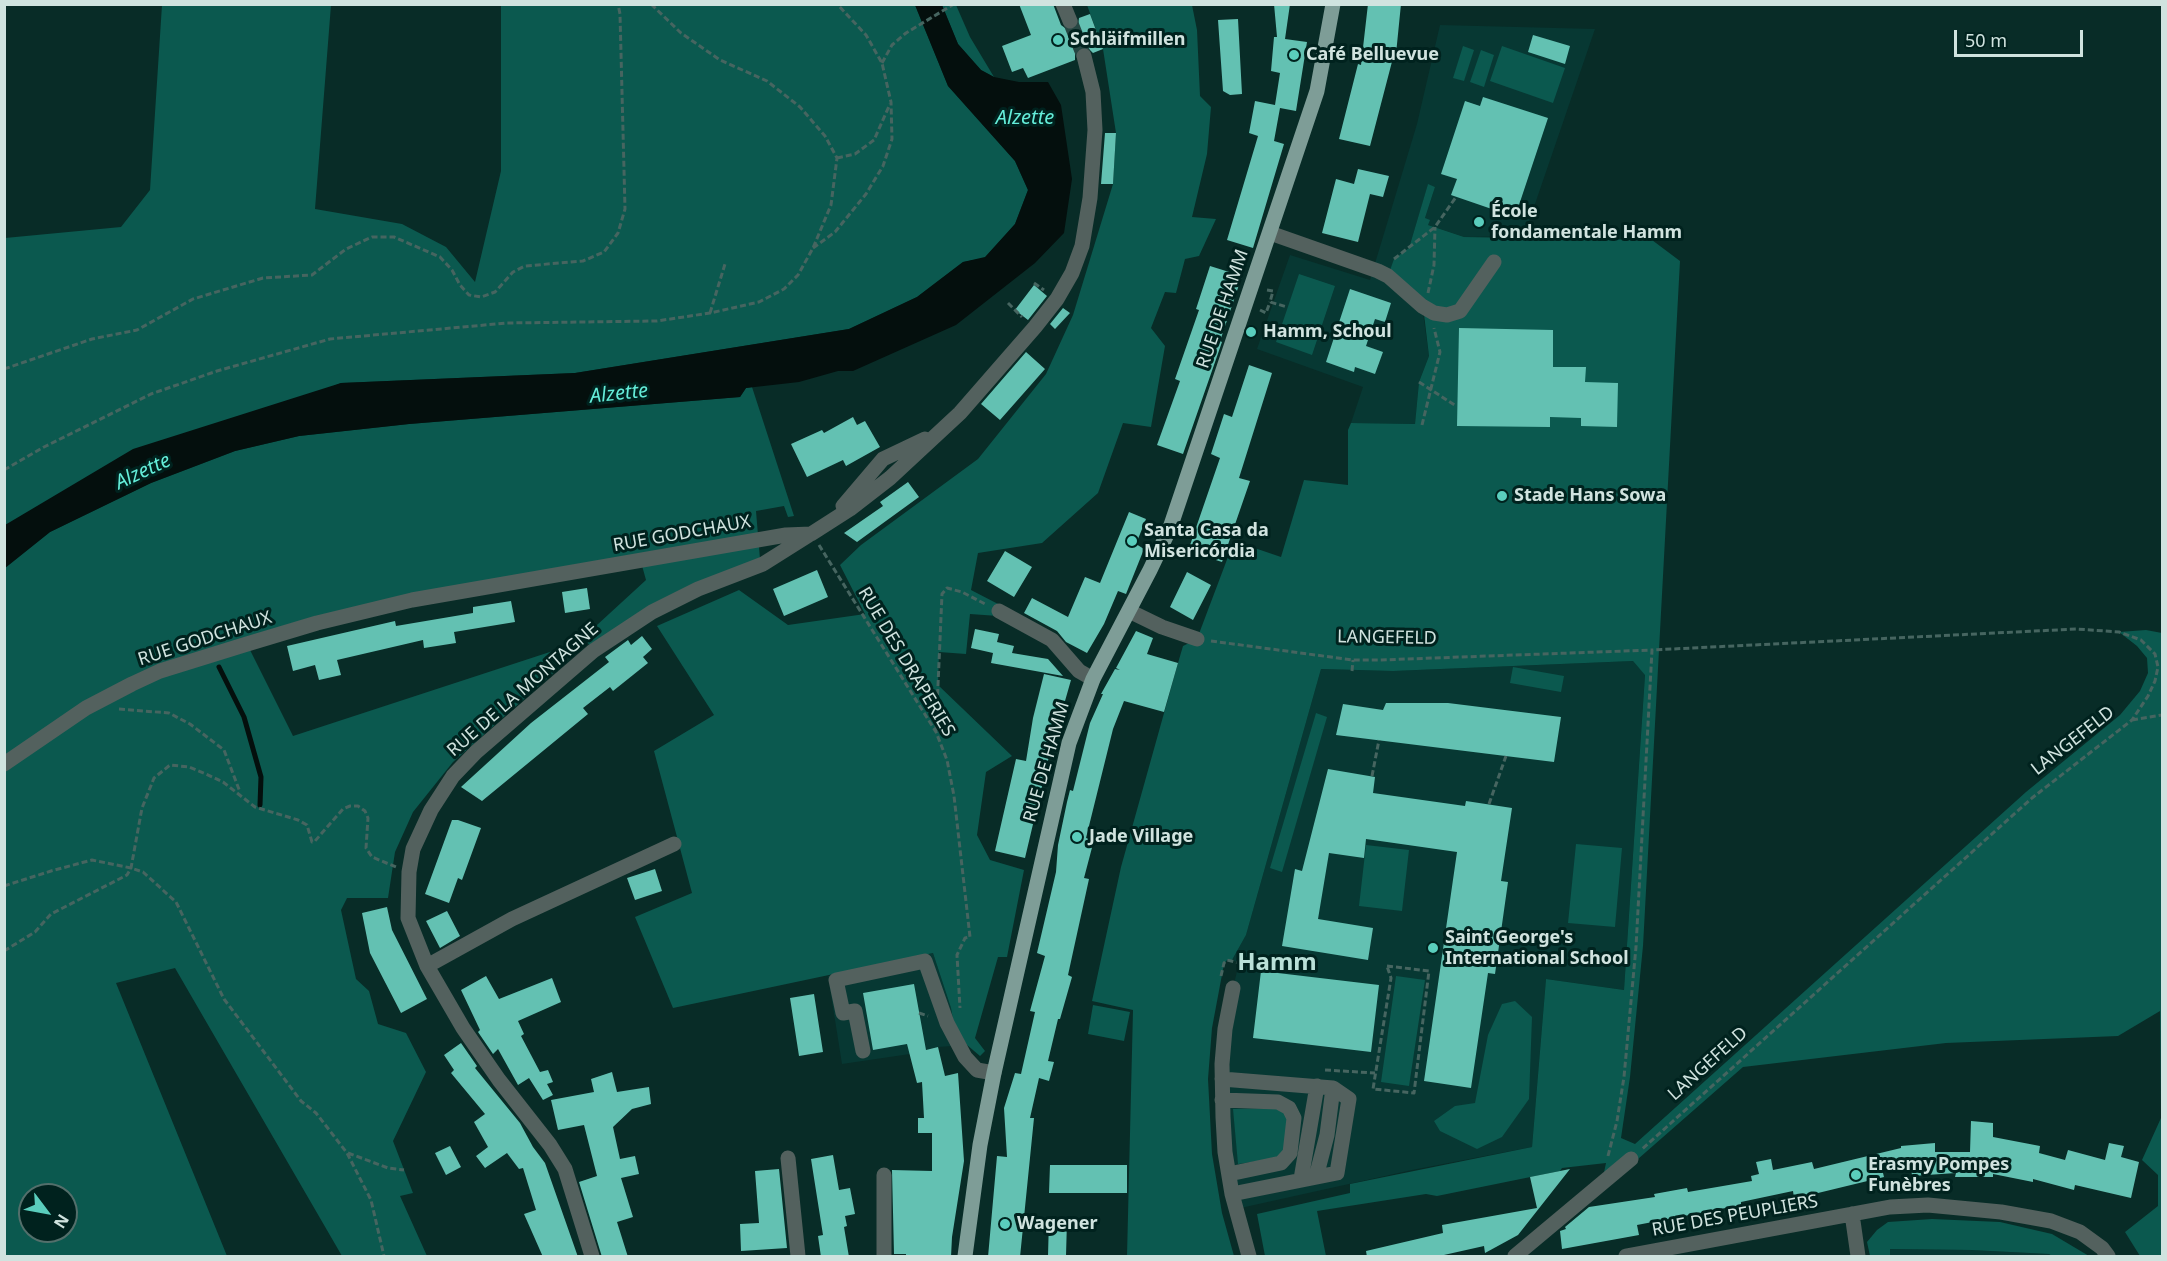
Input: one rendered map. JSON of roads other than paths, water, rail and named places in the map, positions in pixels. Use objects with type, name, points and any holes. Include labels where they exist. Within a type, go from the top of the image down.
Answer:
[{"type":"main road","name":"RUE DE HAMM","points":[[965,1257],[980,1145],[994,1073],[1068,743],[1093,679],[1170,528],[1317,91],[1333,4]]},
{"type":"street","points":[[1063,4],[1070,21]]},
{"type":"street","name":"RUE GODCHAUX","points":[[4,764],[86,708],[160,671],[317,623],[412,600],[786,535],[811,534],[830,522],[890,478],[960,413],[1058,299],[1072,273],[1082,246],[1090,198],[1095,130],[1093,92],[1084,56]]},
{"type":"street","name":"RUE DE HAMM","points":[[1270,233],[1378,271],[1388,276],[1422,306],[1434,313],[1447,315],[1460,311],[1494,262]]},
{"type":"street","name":"RUE DE LA MONTAGNE","points":[[592,1257],[565,1169],[550,1145],[499,1080],[463,1028],[427,966],[408,918],[409,872],[413,849],[431,810],[453,776],[592,651],[652,612],[698,589],[763,564],[811,534]]},
{"type":"street","points":[[999,611],[1052,640],[1078,671],[1093,679]]},
{"type":"street","points":[[1129,612],[1197,639]]},
{"type":"street","points":[[427,966],[512,919],[674,844]]},
{"type":"street","points":[[863,1051],[855,1011],[843,1013],[836,980],[925,961],[947,1023],[965,1057],[977,1070],[994,1073]]},
{"type":"street","points":[[1233,988],[1225,1029],[1222,1100],[1232,1194],[1249,1257]]},
{"type":"street","points":[[1222,1079],[1333,1088],[1349,1099],[1337,1173],[1232,1194]]},
{"type":"street","points":[[1308,1178],[1317,1086]]},
{"type":"street","points":[[1222,1100],[1278,1102],[1289,1108],[1294,1118],[1290,1153],[1281,1163],[1229,1174]]},
{"type":"street","points":[[788,1158],[798,1257]]},
{"type":"street","points":[[1515,1257],[1631,1160]]},
{"type":"street","points":[[884,1175],[884,1257]]},
{"type":"street","name":"RUE DES PEUPLIERS","points":[[1626,1257],[1890,1207],[1928,1204],[2001,1212],[2051,1221],[2080,1232],[2102,1248],[2108,1257]]},
{"type":"street","points":[[1852,1214],[1858,1257]]},
{"type":"water","name":"Alzette","points":[[915,5],[942,5],[958,44],[981,70],[994,77],[1019,82],[1048,82],[1061,105],[1072,179],[1064,233],[1035,263],[956,325],[853,371],[838,371],[799,382],[746,388],[740,397],[409,424],[299,436],[235,451],[151,483],[50,532],[5,568],[5,525],[133,449],[341,383],[575,373],[849,329],[917,297],[963,262],[985,257],[1015,224],[1028,190],[1015,161],[948,86]]},
{"type":"waterway","points":[[219,667],[244,717],[261,777],[260,805]]},
{"type":"tunnel","points":[[1070,21],[1084,56]]},
{"type":"place","name":"Schläifmillen","points":[[1058,40]]},
{"type":"place","name":"Café Belluevue","points":[[1294,55]]},
{"type":"place","name":"École fondamentale Hamm","points":[[1479,222]]},
{"type":"place","name":"Hamm, Schoul","points":[[1251,332]]},
{"type":"place","name":"Stade Hans Sowa","points":[[1502,496]]},
{"type":"place","name":"Santa Casa da Misericórdia","points":[[1132,541]]},
{"type":"place","name":"Jade Village","points":[[1077,837]]},
{"type":"place","name":"Saint George's International School","points":[[1433,948]]},
{"type":"place","name":"Erasmy Pompes Funèbres","points":[[1856,1175]]},
{"type":"place","name":"Wagener","points":[[1005,1224]]},
{"type":"district","name":"Hamm","points":[[1277,963]]}]
